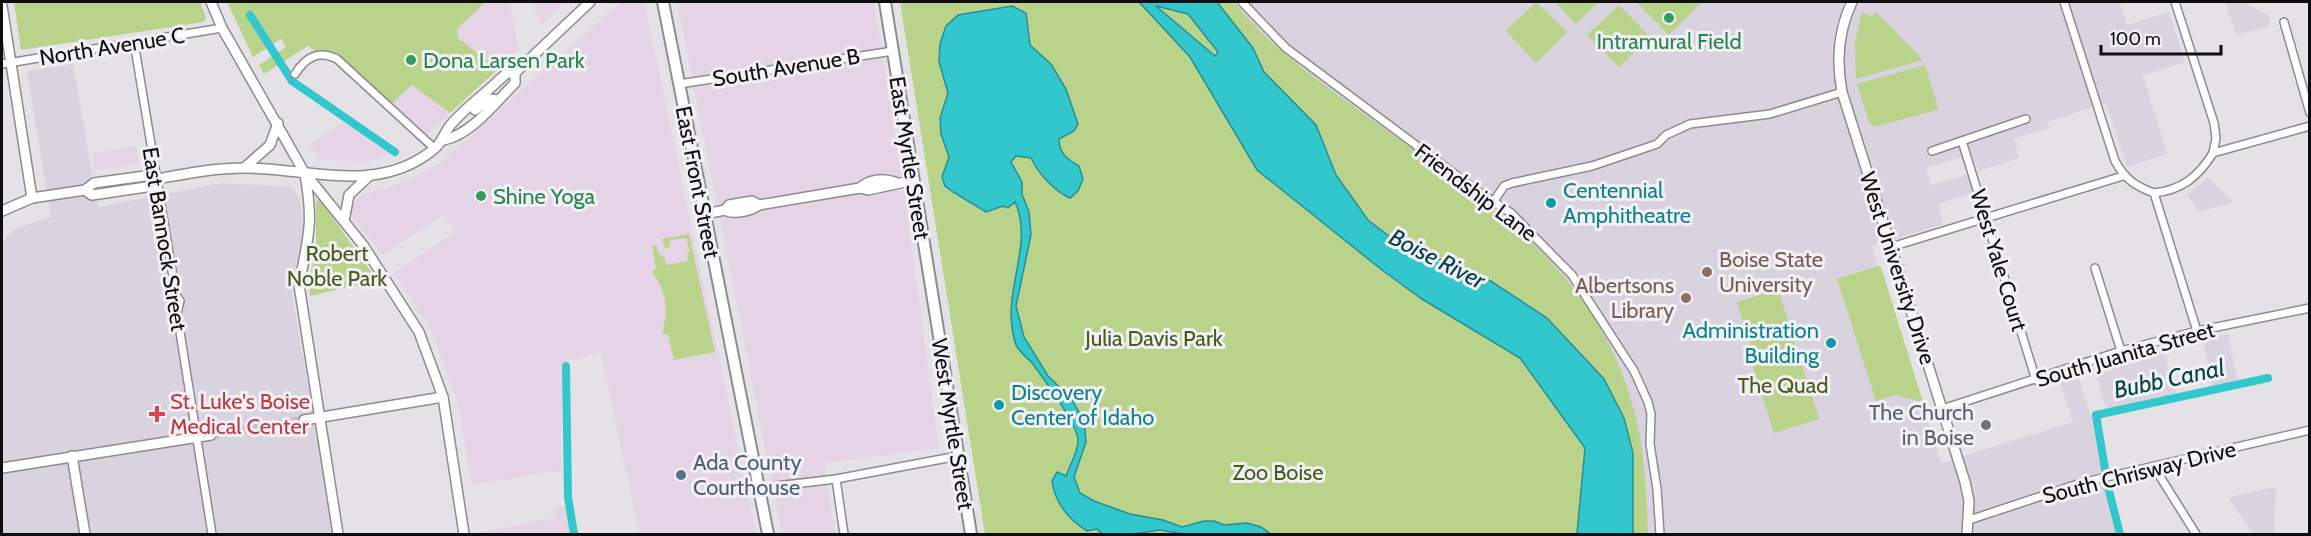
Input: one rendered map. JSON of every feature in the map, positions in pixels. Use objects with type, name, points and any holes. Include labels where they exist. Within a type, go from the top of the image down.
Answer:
[{"type":"main road","points":[[211,2],[222,28],[304,172],[363,245],[419,332],[442,397],[464,534]]},
{"type":"main road","points":[[444,140],[449,128],[505,75],[515,73],[590,2]]},
{"type":"main road","points":[[658,2],[666,16]]},
{"type":"main road","name":"East Front Street","points":[[663,2],[768,534]]},
{"type":"main road","name":"East Myrtle Street","points":[[885,2],[935,314]]},
{"type":"main road","name":"West University Drive","points":[[1852,2],[1840,38],[1838,55],[1842,92],[1968,492],[1967,534]]},
{"type":"main road","points":[[2,6],[6,63],[32,198]]},
{"type":"main road","points":[[3,212],[32,198],[85,190],[94,183],[152,175],[156,179],[218,168],[304,172],[325,176],[370,175],[396,170],[444,140],[458,137],[515,83],[515,73]]},
{"type":"main road","points":[[467,111],[474,111],[493,98],[498,100]]},
{"type":"main road","points":[[244,168],[270,145],[278,123]]},
{"type":"main road","points":[[304,172],[311,217],[310,238],[299,285],[338,534]]},
{"type":"main road","points":[[344,221],[349,195],[370,175]]},
{"type":"main road","points":[[705,214],[725,210],[730,212],[754,209],[759,205],[860,188],[880,188],[895,182],[914,180]]},
{"type":"main road","name":"West Myrtle Street","points":[[935,314],[970,534]]},
{"type":"main road","points":[[304,420],[442,397]]},
{"type":"main road","points":[[2,468],[211,435]]},
{"type":"main road","points":[[72,456],[85,534]]},
{"type":"street","name":"Friendship Lane","points":[[1242,2],[1286,48],[1527,227],[1572,275],[1589,298],[1642,386],[1651,414],[1650,444],[1657,489],[1660,534]]},
{"type":"street","points":[[2064,2],[2115,161],[2123,176],[2138,187],[2154,193],[2170,191],[2190,181],[2203,169],[2213,153],[2216,138],[2214,123],[2175,2]]},
{"type":"street","points":[[2284,22],[2310,113]]},
{"type":"street","name":"North Avenue C","points":[[6,63],[222,28]]},
{"type":"street","name":"East Bannock Street","points":[[134,42],[176,296],[180,302],[177,313],[212,534]]},
{"type":"street","name":"South Avenue B","points":[[679,84],[893,51]]},
{"type":"street","points":[[295,74],[302,64],[318,53],[326,53],[337,58],[434,148]]},
{"type":"street","points":[[1494,201],[1504,186],[1592,166],[1657,144],[1666,135],[1690,124],[1770,114],[1842,92]]},
{"type":"street","points":[[1932,151],[2026,120]]},
{"type":"street","points":[[2213,153],[2310,126]]},
{"type":"street","name":"West Yale Court","points":[[1962,141],[2036,380]]},
{"type":"street","points":[[1891,247],[2123,176]]},
{"type":"street","points":[[2154,193],[2197,331]]},
{"type":"street","points":[[2096,268],[2121,351]]},
{"type":"street","name":"South Juanita Street","points":[[1942,408],[2036,380],[2121,351],[2197,331],[2310,308]]},
{"type":"street","name":"South Chrisway Drive","points":[[1969,520],[2081,483],[2310,430]]},
{"type":"street","points":[[759,488],[836,479],[958,456]]},
{"type":"street","points":[[2154,467],[2196,534]]},
{"type":"street","points":[[836,479],[844,534]]},
{"type":"shaded area","points":[[486,2],[509,2],[519,49],[498,69],[458,38],[457,29]]},
{"type":"shaded area","points":[[532,2],[566,2],[541,25]]},
{"type":"shaded area","points":[[621,2],[640,2],[645,6],[756,534],[639,534],[601,352],[562,363],[561,470],[472,485],[457,400],[430,328],[394,273],[455,232],[444,215],[382,255],[354,219],[351,210],[358,197],[406,181],[440,163]]},
{"type":"shaded area","points":[[677,2],[874,2],[901,170],[939,448],[824,463],[835,534],[782,534]]},
{"type":"shaded area","name":"Boise State University","points":[[1222,2],[2120,2],[2127,25],[2169,12],[2185,62],[2143,75],[2167,154],[2127,167],[2106,103],[2047,122],[2049,128],[2014,139],[2019,158],[1979,171],[1971,154],[1926,168],[1931,185],[1968,174],[1973,193],[1938,204],[1943,224],[1872,246],[1941,463],[2073,422],[2059,379],[2077,373],[2091,416],[2107,410],[2094,369],[2162,347],[2177,395],[2119,407],[2098,421],[2116,534],[1640,534]]},
{"type":"shaded area","points":[[2225,2],[2244,2],[2270,16],[2268,27],[2236,35]]},
{"type":"shaded area","name":"St. Luke's Boise Medical Center","points":[[73,64],[98,207],[222,183],[292,187],[300,200],[304,237],[294,273],[292,293],[334,534],[2,534],[2,242],[15,229],[51,217],[27,71]]},
{"type":"shaded area","points":[[412,85],[450,113],[427,134],[392,104]]},
{"type":"shaded area","points":[[345,121],[395,153],[367,162],[319,160],[309,144]]},
{"type":"shaded area","points":[[136,146],[139,164],[95,171],[92,153]]},
{"type":"shaded area","points":[[2208,178],[2233,202],[2199,212],[2187,194]]},
{"type":"shaded area","points":[[2228,334],[2238,383],[2212,388],[2203,339]]},
{"type":"shaded area","points":[[2276,487],[2274,534],[2253,534],[2228,497]]},
{"type":"shaded area","points":[[570,505],[575,534],[480,534],[480,532],[555,518],[555,507]]},
{"type":"green space","points":[[14,2],[200,2],[206,17],[204,22],[21,50]]},
{"type":"green space","name":"Dona Larsen Park","points":[[227,2],[486,2],[457,29],[458,38],[498,69],[450,113],[412,85],[392,104],[325,52],[320,55],[308,46],[264,74],[259,65],[286,47],[281,39],[253,57]]},
{"type":"green space","name":"Julia Davis Park","points":[[900,2],[1139,2],[1190,57],[1257,170],[1422,299],[1520,358],[1585,448],[1577,534],[985,534]]},
{"type":"green space","points":[[1217,2],[1234,2],[1279,49],[1328,88],[1493,209],[1532,242],[1566,279],[1596,321],[1620,368],[1640,436],[1648,534],[1633,534],[1632,453],[1604,379],[1547,318],[1483,276],[1398,243],[1368,220],[1336,175],[1316,125],[1264,72],[1253,48]]},
{"type":"green space","points":[[1536,2],[1567,32],[1536,63],[1506,31]]},
{"type":"green space","points":[[1555,2],[1599,2],[1576,24]]},
{"type":"green space","name":"Intramural Field","points":[[1636,2],[1703,2],[1669,35]]},
{"type":"green space","points":[[1155,5],[1188,14],[1218,52],[1215,57]]},
{"type":"green space","points":[[1619,5],[1650,37],[1619,67],[1587,35]]},
{"type":"green space","points":[[1862,12],[1872,16],[1876,12],[1923,60],[1856,79],[1855,43]]},
{"type":"green space","points":[[1925,65],[1937,110],[1874,127],[1869,122],[1857,84]]},
{"type":"green space","name":"Robert Noble Park","points":[[320,200],[377,280],[310,296],[309,280],[316,250],[316,202]]},
{"type":"green space","points":[[689,234],[715,352],[674,360],[668,335],[662,333],[666,309],[664,294],[652,272],[656,268],[652,246],[656,245],[658,253],[665,258],[666,265],[688,261],[687,253],[690,252],[686,238],[670,240],[670,247],[665,248],[662,239]]},
{"type":"green space","points":[[1881,267],[1923,402],[1894,395],[1876,401],[1837,279]]},
{"type":"green space","name":"The Quad","points":[[1778,289],[1819,419],[1774,433],[1748,351],[1750,342],[1737,302]]},
{"type":"water","name":"Boise River","points":[[1139,2],[1217,2],[1253,48],[1264,72],[1316,125],[1336,175],[1368,220],[1398,243],[1483,276],[1547,318],[1604,379],[1624,418],[1633,453],[1633,534],[1577,534],[1585,448],[1520,358],[1422,299],[1257,170],[1190,57]],"holes":[[[1156,6],[1188,14],[1218,52],[1215,56]]]},
{"type":"water","points":[[1012,6],[1026,13],[1030,45],[1051,64],[1066,89],[1078,124],[1074,131],[1059,139],[1062,152],[1079,166],[1083,179],[1078,191],[1070,198],[1047,181],[1031,158],[1016,156],[1011,162],[1022,182],[1022,194],[1029,212],[1031,235],[1016,306],[1024,337],[1048,376],[1070,397],[1084,420],[1086,442],[1074,477],[1080,493],[1094,501],[1130,514],[1163,520],[1182,527],[1204,521],[1214,521],[1224,525],[1247,523],[1261,527],[1271,534],[1183,534],[1160,530],[1133,534],[1102,534],[1097,529],[1087,531],[1080,526],[1068,516],[1059,503],[1052,481],[1057,472],[1066,476],[1078,445],[1077,434],[1060,402],[1015,342],[1011,305],[1021,235],[1020,219],[1015,202],[1008,208],[1003,206],[986,212],[945,186],[942,177],[949,157],[941,134],[940,118],[948,93],[939,62],[940,44],[946,26],[958,15]]},
{"type":"waterway","points":[[250,15],[292,81],[395,152]]},
{"type":"waterway","points":[[566,366],[568,497],[574,534]]},
{"type":"waterway","name":"Bubb Canal","points":[[2105,469],[2096,415],[2268,378]]},
{"type":"waterway","name":"Bubb Canal","points":[[2108,487],[2120,534]]},
{"type":"tunnel","points":[[211,435],[304,420]]},
{"type":"place","name":"Intramural Field","points":[[1669,18]]},
{"type":"place","name":"Dona Larsen Park","points":[[411,60]]},
{"type":"place","name":"Shine Yoga","points":[[481,196]]},
{"type":"place","name":"Centennial Amphitheatre","points":[[1551,203]]},
{"type":"place","name":"Boise State University","points":[[1707,272]]},
{"type":"place","name":"Albertsons Library","points":[[1686,298]]},
{"type":"place","name":"Administration Building","points":[[1831,343]]},
{"type":"place","name":"Discovery Center of Idaho","points":[[999,405]]},
{"type":"place","name":"St. Luke's Boise Medical Center","points":[[157,414]]},
{"type":"place","name":"The Church in Boise","points":[[1986,425]]},
{"type":"place","name":"Ada County Courthouse","points":[[681,475]]},
{"type":"park label","name":"Zoo Boise","points":[[1278,472]]}]
